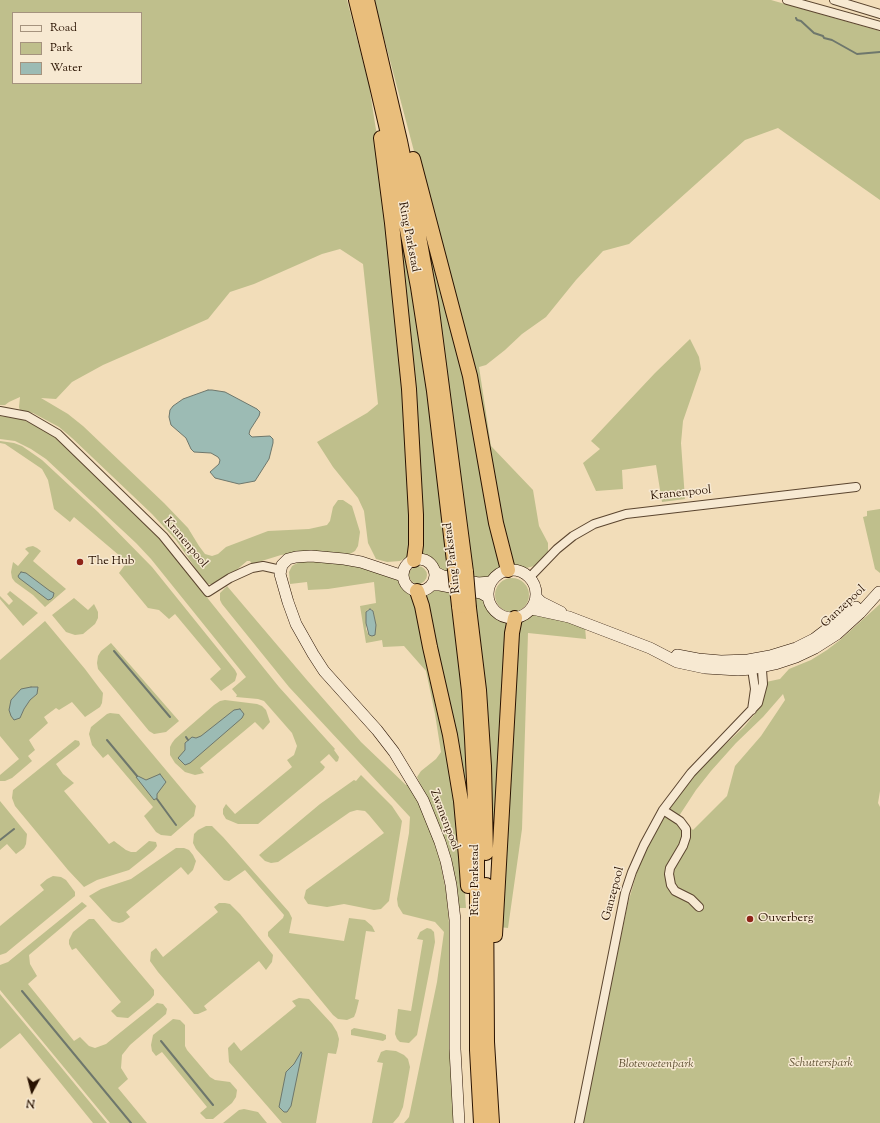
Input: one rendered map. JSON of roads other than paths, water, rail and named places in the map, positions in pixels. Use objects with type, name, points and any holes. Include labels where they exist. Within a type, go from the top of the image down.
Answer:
[{"type":"highway","name":"Ring Parkstad","points":[[356,0],[382,84]]},
{"type":"highway","name":"Ring Parkstad","points":[[366,0],[382,84],[392,151],[418,287],[464,607],[477,845],[477,1050],[481,1123]]},
{"type":"highway","points":[[382,84],[381,143],[392,223],[410,389],[416,545],[407,568]]},
{"type":"highway","points":[[382,84],[412,155],[470,376],[496,523],[508,570]]},
{"type":"highway","points":[[417,591],[422,606],[450,734],[461,801],[466,857],[468,908],[477,1000]]},
{"type":"highway","name":"Ring Parkstad","points":[[464,607],[479,690],[484,766],[487,1021],[492,1123]]},
{"type":"highway","points":[[487,1021],[495,938],[512,641],[515,618]]},
{"type":"main road","points":[[281,570],[286,560],[304,556],[344,559],[370,564],[386,564],[407,568],[421,559],[427,561],[435,572],[432,585],[427,589],[417,591],[407,586],[407,568]]},
{"type":"main road","name":"Zwanenpool","points":[[281,570],[282,582],[290,607],[296,624],[307,644],[324,671],[377,730],[394,752],[423,800],[440,842],[451,885],[455,920],[455,1049],[456,1093],[459,1123]]},
{"type":"main road","points":[[508,570],[518,571],[530,577],[534,582],[536,597],[532,609],[527,614],[515,618],[502,616],[496,613],[490,604],[488,597],[491,582],[497,576],[508,570]]},
{"type":"main road","points":[[435,572],[443,576],[478,583],[491,582]]},
{"type":"main road","points":[[432,585],[440,585],[481,593],[488,597]]},
{"type":"main road","name":"Ganzepool","points":[[756,665],[796,657],[822,644],[837,634],[848,624],[879,591]]},
{"type":"main road","points":[[536,597],[541,602],[555,607],[569,617]]},
{"type":"main road","points":[[532,609],[569,617],[650,648],[677,662],[690,666],[713,669],[756,665]]},
{"type":"street","points":[[787,0],[880,26]]},
{"type":"street","points":[[834,0],[880,14]]},
{"type":"street","name":"Kranenpool","points":[[0,411],[26,416],[58,434],[163,536],[208,592],[230,578],[252,568],[263,566],[281,570]]},
{"type":"street","name":"Kranenpool","points":[[530,577],[557,549],[573,536],[594,524],[626,514],[856,487]]},
{"type":"street","name":"Ganzepool","points":[[579,1123],[625,893],[635,865],[663,810],[691,773],[752,710],[756,665]]},
{"type":"street","points":[[663,810],[680,821],[686,829],[686,837],[683,846],[670,868],[669,874],[671,885],[675,891],[691,899],[699,907]]},
{"type":"water","points":[[208,390],[225,392],[260,412],[249,434],[252,437],[270,436],[273,439],[273,443],[269,459],[255,481],[239,484],[215,478],[210,472],[219,464],[220,460],[218,457],[211,453],[194,452],[186,438],[171,425],[169,417],[170,410],[173,406],[183,399]]},
{"type":"water","points":[[21,572],[26,573],[54,593],[53,597],[48,600],[19,578],[18,576]]},
{"type":"water","points":[[370,609],[373,611],[376,625],[375,635],[372,636],[369,635],[366,623],[366,612]]},
{"type":"water","points":[[38,687],[37,694],[30,700],[20,718],[14,720],[9,710],[11,700],[21,689]]},
{"type":"water","points":[[240,709],[244,714],[242,718],[190,763],[185,765],[178,758],[185,750],[185,743],[192,737],[196,738],[201,736],[234,710]]},
{"type":"water","points":[[160,774],[166,782],[157,794],[157,798],[154,800],[136,777],[138,776],[146,780]]},
{"type":"water","points":[[301,1052],[291,1106],[287,1112],[284,1112],[279,1107],[286,1072],[294,1064]]},
{"type":"waterway","points":[[796,18],[814,33],[832,40],[857,54],[880,52]]},
{"type":"waterway","points":[[114,651],[170,717]]},
{"type":"waterway","points":[[107,740],[137,776]]},
{"type":"waterway","points":[[157,799],[176,825]]},
{"type":"waterway","points":[[0,840],[14,829]]},
{"type":"waterway","points":[[22,991],[131,1123]]},
{"type":"waterway","points":[[161,1041],[213,1105]]},
{"type":"place","name":"The Hub","points":[[80,562]]},
{"type":"place","name":"Ouverberg","points":[[750,919]]},
{"type":"park label","name":"Schutterspark","points":[[821,1064]]},
{"type":"park label","name":"Blotevoetenpark","points":[[656,1065]]}]
